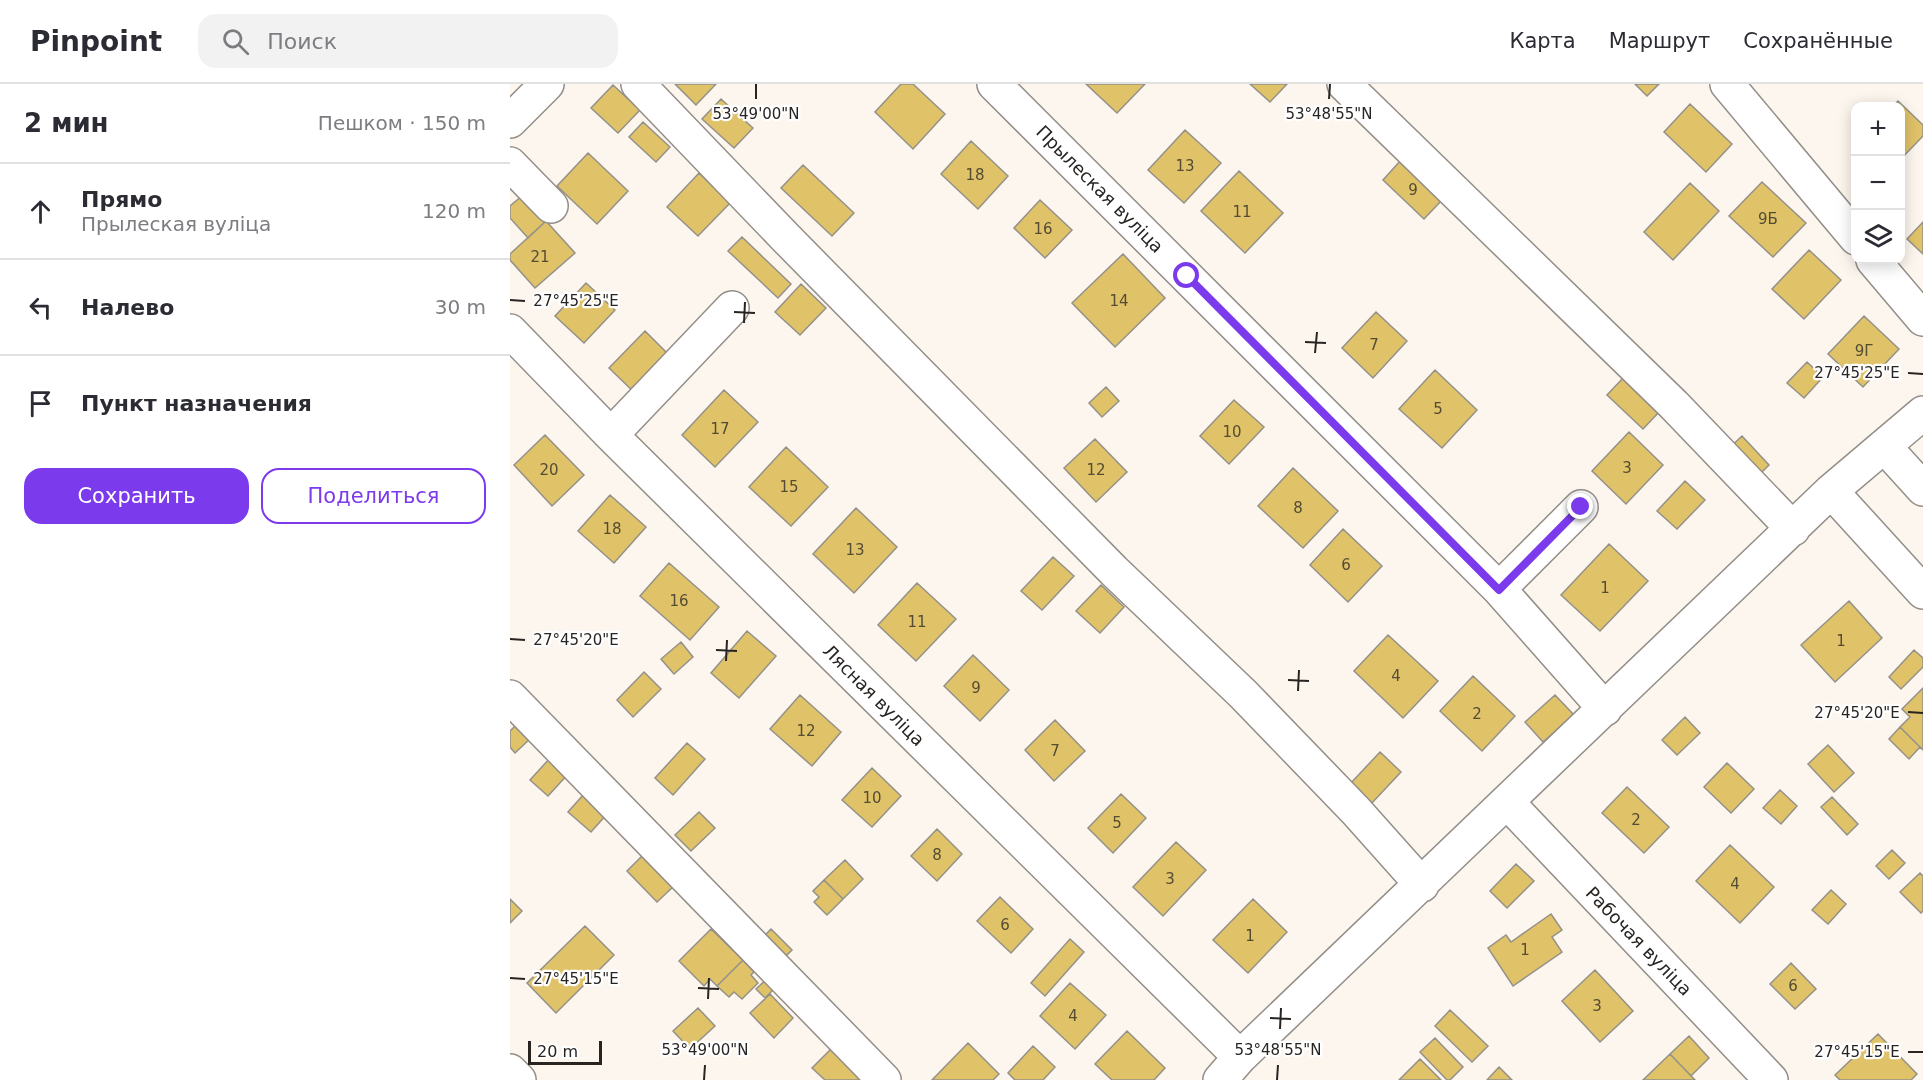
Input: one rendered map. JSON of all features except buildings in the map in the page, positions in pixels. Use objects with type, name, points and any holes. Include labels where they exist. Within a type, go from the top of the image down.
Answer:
[{"type":"street","points":[[510,121],[547,84]]},
{"type":"street","points":[[638,84],[1114,571],[1243,694],[1356,811],[1422,885]]},
{"type":"street","name":"Прылеская вуліца","points":[[994,84],[1499,590],[1605,709]]},
{"type":"street","points":[[1344,84],[1674,405],[1793,529]]},
{"type":"street","points":[[1726,84],[1851,232]]},
{"type":"street","points":[[510,164],[551,206]]},
{"type":"street","points":[[1876,264],[1923,319]]},
{"type":"street","points":[[611,435],[732,308]]},
{"type":"street","name":"Лясная вуліца","points":[[510,331],[1230,1069]]},
{"type":"street","points":[[1230,1069],[1831,491],[1923,413]]},
{"type":"street","points":[[1884,446],[1923,489]]},
{"type":"street","points":[[1831,491],[1923,592]]},
{"type":"street","points":[[1499,590],[1581,507]]},
{"type":"street","points":[[510,697],[884,1080]]},
{"type":"street","name":"Рабочая вуліца","points":[[1508,803],[1771,1080]]},
{"type":"street","points":[[510,1071],[519,1080]]},
{"type":"route","points":[[1187,276],[1499,590],[1581,507]]}]
